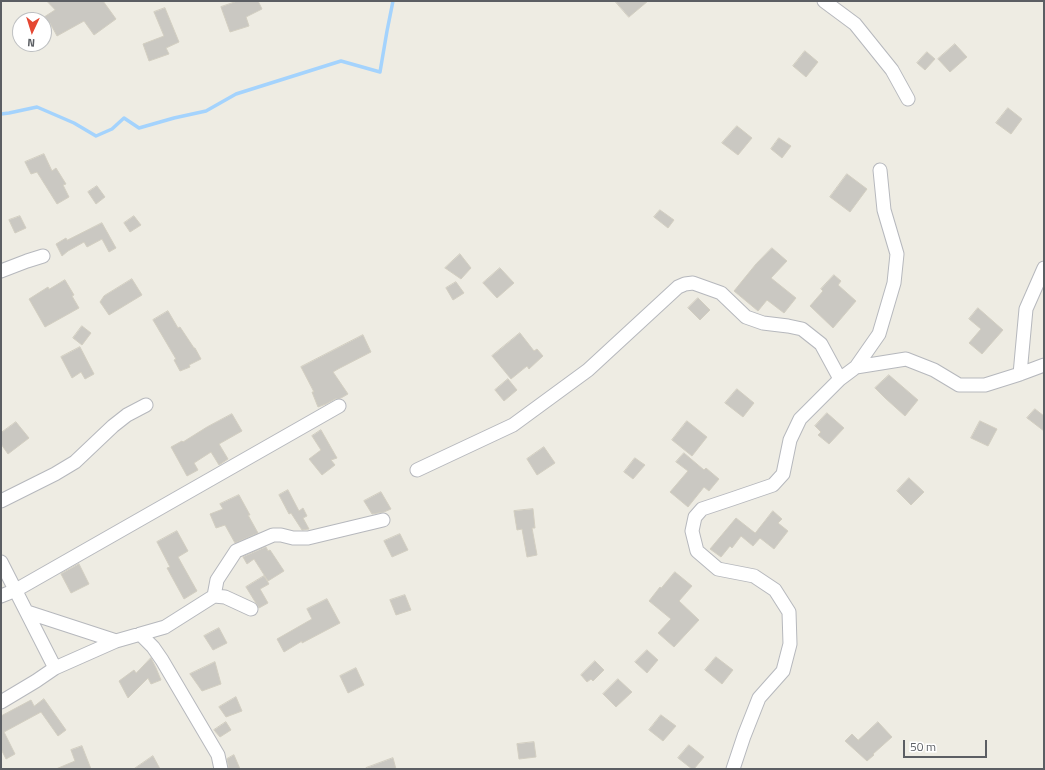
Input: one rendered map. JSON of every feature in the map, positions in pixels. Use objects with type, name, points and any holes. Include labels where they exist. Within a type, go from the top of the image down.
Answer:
[{"type":"street","points":[[824,1],[855,24],[892,70],[908,99]]},
{"type":"street","points":[[733,769],[759,698],[783,671],[790,644],[789,612],[775,590],[770,586],[754,576],[718,569],[697,551],[692,531],[695,517],[702,509],[774,485],[783,474],[790,440],[800,419],[840,379],[856,367],[879,334],[894,283],[897,254],[884,210],[880,170]]},
{"type":"street","points":[[1,271],[43,256]]},
{"type":"street","points":[[1020,374],[1026,309],[1044,268]]},
{"type":"street","points":[[417,470],[513,425],[588,370],[678,287],[685,284],[693,283],[721,293],[746,317],[763,324],[802,329],[821,344],[840,379]]},
{"type":"street","points":[[856,367],[906,359],[934,370],[958,385],[985,386],[1044,365]]},
{"type":"street","points":[[1,501],[55,474],[75,462],[113,426],[127,415],[146,405]]},
{"type":"street","points":[[1,596],[16,590],[340,406]]},
{"type":"street","points":[[214,596],[217,580],[236,551],[273,535],[293,538],[308,538],[383,520]]},
{"type":"street","points":[[1,562],[55,668]]},
{"type":"street","points":[[1,702],[55,668],[116,641],[165,627],[214,596],[225,597],[251,609]]},
{"type":"street","points":[[27,612],[116,641]]},
{"type":"street","points":[[140,634],[153,647],[162,660],[218,755],[222,769]]},
{"type":"building","points":[[47,1],[103,1],[116,19],[94,35],[84,21],[57,36],[52,27],[52,12],[55,10]]},
{"type":"building","points":[[238,1],[258,1],[262,9],[246,17],[249,26],[230,32],[221,7]]},
{"type":"building","points":[[615,1],[648,1],[629,17]]},
{"type":"building","points":[[165,8],[179,42],[166,48],[169,54],[149,61],[143,44],[164,36],[154,12]]},
{"type":"building","points":[[955,44],[967,57],[950,72],[938,59]]},
{"type":"building","points":[[805,51],[818,62],[806,77],[793,66]]},
{"type":"building","points":[[927,52],[935,59],[925,70],[917,63]]},
{"type":"building","points":[[1008,108],[1022,119],[1011,134],[996,123]]},
{"type":"building","points":[[737,126],[752,138],[738,155],[722,143]]},
{"type":"building","points":[[779,138],[791,146],[782,158],[771,149]]},
{"type":"building","points":[[44,154],[52,171],[56,168],[66,184],[63,185],[69,197],[57,204],[37,172],[31,174],[25,162]]},
{"type":"building","points":[[847,174],[867,189],[850,212],[830,197]]},
{"type":"building","points":[[97,186],[105,197],[96,204],[88,192]]},
{"type":"building","points":[[660,210],[674,220],[668,228],[654,217]]},
{"type":"building","points":[[20,216],[26,228],[15,233],[9,220]]},
{"type":"building","points":[[134,216],[141,225],[130,232],[124,223]]},
{"type":"building","points":[[102,223],[116,248],[109,252],[102,239],[87,247],[84,242],[62,256],[56,244],[66,238],[67,240]]},
{"type":"building","points":[[772,248],[787,261],[771,278],[796,298],[784,313],[767,300],[758,311],[734,291],[756,264]]},
{"type":"building","points":[[460,254],[471,268],[461,279],[445,268]]},
{"type":"building","points":[[500,268],[514,283],[497,298],[483,283]]},
{"type":"building","points":[[834,275],[841,281],[838,285],[856,301],[833,328],[810,306],[823,291],[821,289]]},
{"type":"building","points":[[132,279],[142,295],[109,315],[100,302],[104,296]]},
{"type":"building","points":[[65,280],[74,295],[72,296],[79,308],[45,327],[29,299],[48,287],[49,289]]},
{"type":"building","points":[[456,282],[464,293],[453,300],[446,288]]},
{"type":"building","points":[[698,298],[710,310],[700,320],[688,308]]},
{"type":"building","points":[[978,308],[1003,330],[982,354],[969,343],[981,329],[969,319]]},
{"type":"building","points":[[168,311],[178,328],[180,327],[201,359],[189,365],[190,367],[180,371],[174,360],[176,359],[153,320]]},
{"type":"building","points":[[82,326],[91,333],[82,345],[73,338]]},
{"type":"building","points":[[520,333],[534,351],[537,349],[543,356],[529,369],[527,366],[511,379],[492,356]]},
{"type":"building","points":[[363,335],[371,352],[333,372],[348,394],[318,407],[312,392],[314,392],[301,367]]},
{"type":"building","points":[[80,347],[94,374],[85,379],[81,372],[72,378],[61,357]]},
{"type":"building","points":[[889,375],[918,400],[905,416],[875,388]]},
{"type":"building","points":[[508,379],[517,390],[504,401],[495,390]]},
{"type":"building","points":[[737,389],[754,403],[743,417],[725,403]]},
{"type":"building","points":[[1035,409],[1044,416],[1044,431],[1027,418]]},
{"type":"building","points":[[827,413],[844,428],[829,444],[818,435],[821,432],[815,426]]},
{"type":"building","points":[[232,414],[242,431],[219,444],[228,459],[219,465],[211,452],[194,463],[198,470],[187,476],[171,447],[182,441],[183,442]]},
{"type":"building","points":[[687,421],[707,437],[692,456],[672,440]]},
{"type":"building","points":[[980,421],[997,429],[988,446],[971,438]]},
{"type":"building","points":[[16,422],[29,438],[8,454],[1,444],[1,433]]},
{"type":"building","points":[[321,430],[337,458],[331,460],[335,465],[322,475],[309,459],[321,450],[312,436]]},
{"type":"building","points":[[544,447],[555,463],[537,475],[527,459]]},
{"type":"building","points":[[684,453],[704,470],[706,468],[719,479],[709,491],[704,487],[688,507],[670,492],[688,471],[676,462]]},
{"type":"building","points":[[635,458],[645,465],[633,479],[624,472]]},
{"type":"building","points":[[909,478],[924,492],[911,505],[897,491]]},
{"type":"building","points":[[288,490],[299,511],[303,508],[307,516],[303,518],[309,529],[302,530],[291,513],[289,514],[279,495]]},
{"type":"building","points":[[381,492],[391,509],[372,514],[364,501]]},
{"type":"building","points":[[239,495],[258,533],[235,543],[225,525],[216,528],[210,514],[223,509],[220,504]]},
{"type":"building","points":[[533,509],[535,528],[532,528],[537,555],[527,557],[522,529],[517,530],[514,511]]},
{"type":"building","points":[[773,511],[782,519],[778,523],[788,531],[774,549],[760,538],[753,546],[741,536],[732,548],[730,546],[721,557],[710,549],[736,518],[755,533]]},
{"type":"building","points":[[177,531],[188,551],[178,557],[197,591],[184,599],[167,568],[170,567],[157,542]]},
{"type":"building","points":[[400,534],[408,550],[392,557],[384,541]]},
{"type":"building","points":[[266,547],[268,551],[270,550],[284,571],[268,581],[254,559],[247,564],[243,557]]},
{"type":"building","points":[[79,564],[89,584],[71,593],[61,574]]},
{"type":"building","points":[[675,572],[692,586],[679,601],[699,620],[674,647],[658,633],[671,619],[649,601]]},
{"type":"building","points":[[264,576],[269,584],[260,589],[268,603],[259,608],[246,587]]},
{"type":"building","points":[[405,595],[411,610],[396,615],[390,600]]},
{"type":"building","points":[[327,599],[340,623],[302,643],[302,641],[284,652],[277,639],[312,619],[307,609]]},
{"type":"building","points":[[219,628],[227,643],[213,650],[204,636]]},
{"type":"building","points":[[647,650],[658,660],[647,673],[635,662]]},
{"type":"building","points":[[716,657],[733,670],[722,684],[705,670]]},
{"type":"building","points":[[151,658],[161,680],[151,684],[148,678],[128,698],[119,681],[134,670],[136,673]]},
{"type":"building","points":[[595,661],[604,670],[593,681],[591,679],[587,682],[581,675]]},
{"type":"building","points":[[215,662],[221,684],[202,691],[190,674]]},
{"type":"building","points":[[356,668],[364,685],[348,693],[340,676]]},
{"type":"building","points":[[618,679],[632,692],[616,707],[603,694]]},
{"type":"building","points":[[236,697],[242,711],[226,717],[219,707]]},
{"type":"building","points":[[44,699],[66,730],[58,736],[41,712],[4,732],[15,754],[6,759],[1,749],[1,716],[31,700],[34,706]]},
{"type":"building","points":[[661,715],[676,726],[663,741],[649,730]]},
{"type":"building","points":[[226,722],[231,730],[220,737],[214,730]]},
{"type":"building","points":[[878,722],[892,737],[867,761],[845,741],[852,734],[858,740]]},
{"type":"building","points":[[534,742],[536,757],[519,759],[517,744]]},
{"type":"building","points":[[689,745],[704,757],[694,769],[678,758]]},
{"type":"building","points":[[82,746],[91,769],[56,769],[75,761],[71,750]]},
{"type":"building","points":[[234,755],[240,769],[229,769],[227,759]]},
{"type":"building","points":[[153,756],[160,769],[134,769]]},
{"type":"building","points":[[393,758],[396,769],[366,769],[366,768]]},
{"type":"waterway","points":[[1,114],[37,107],[74,123],[96,136],[112,129],[124,118],[139,128],[206,111],[236,94],[341,61],[380,72],[393,1]]}]
